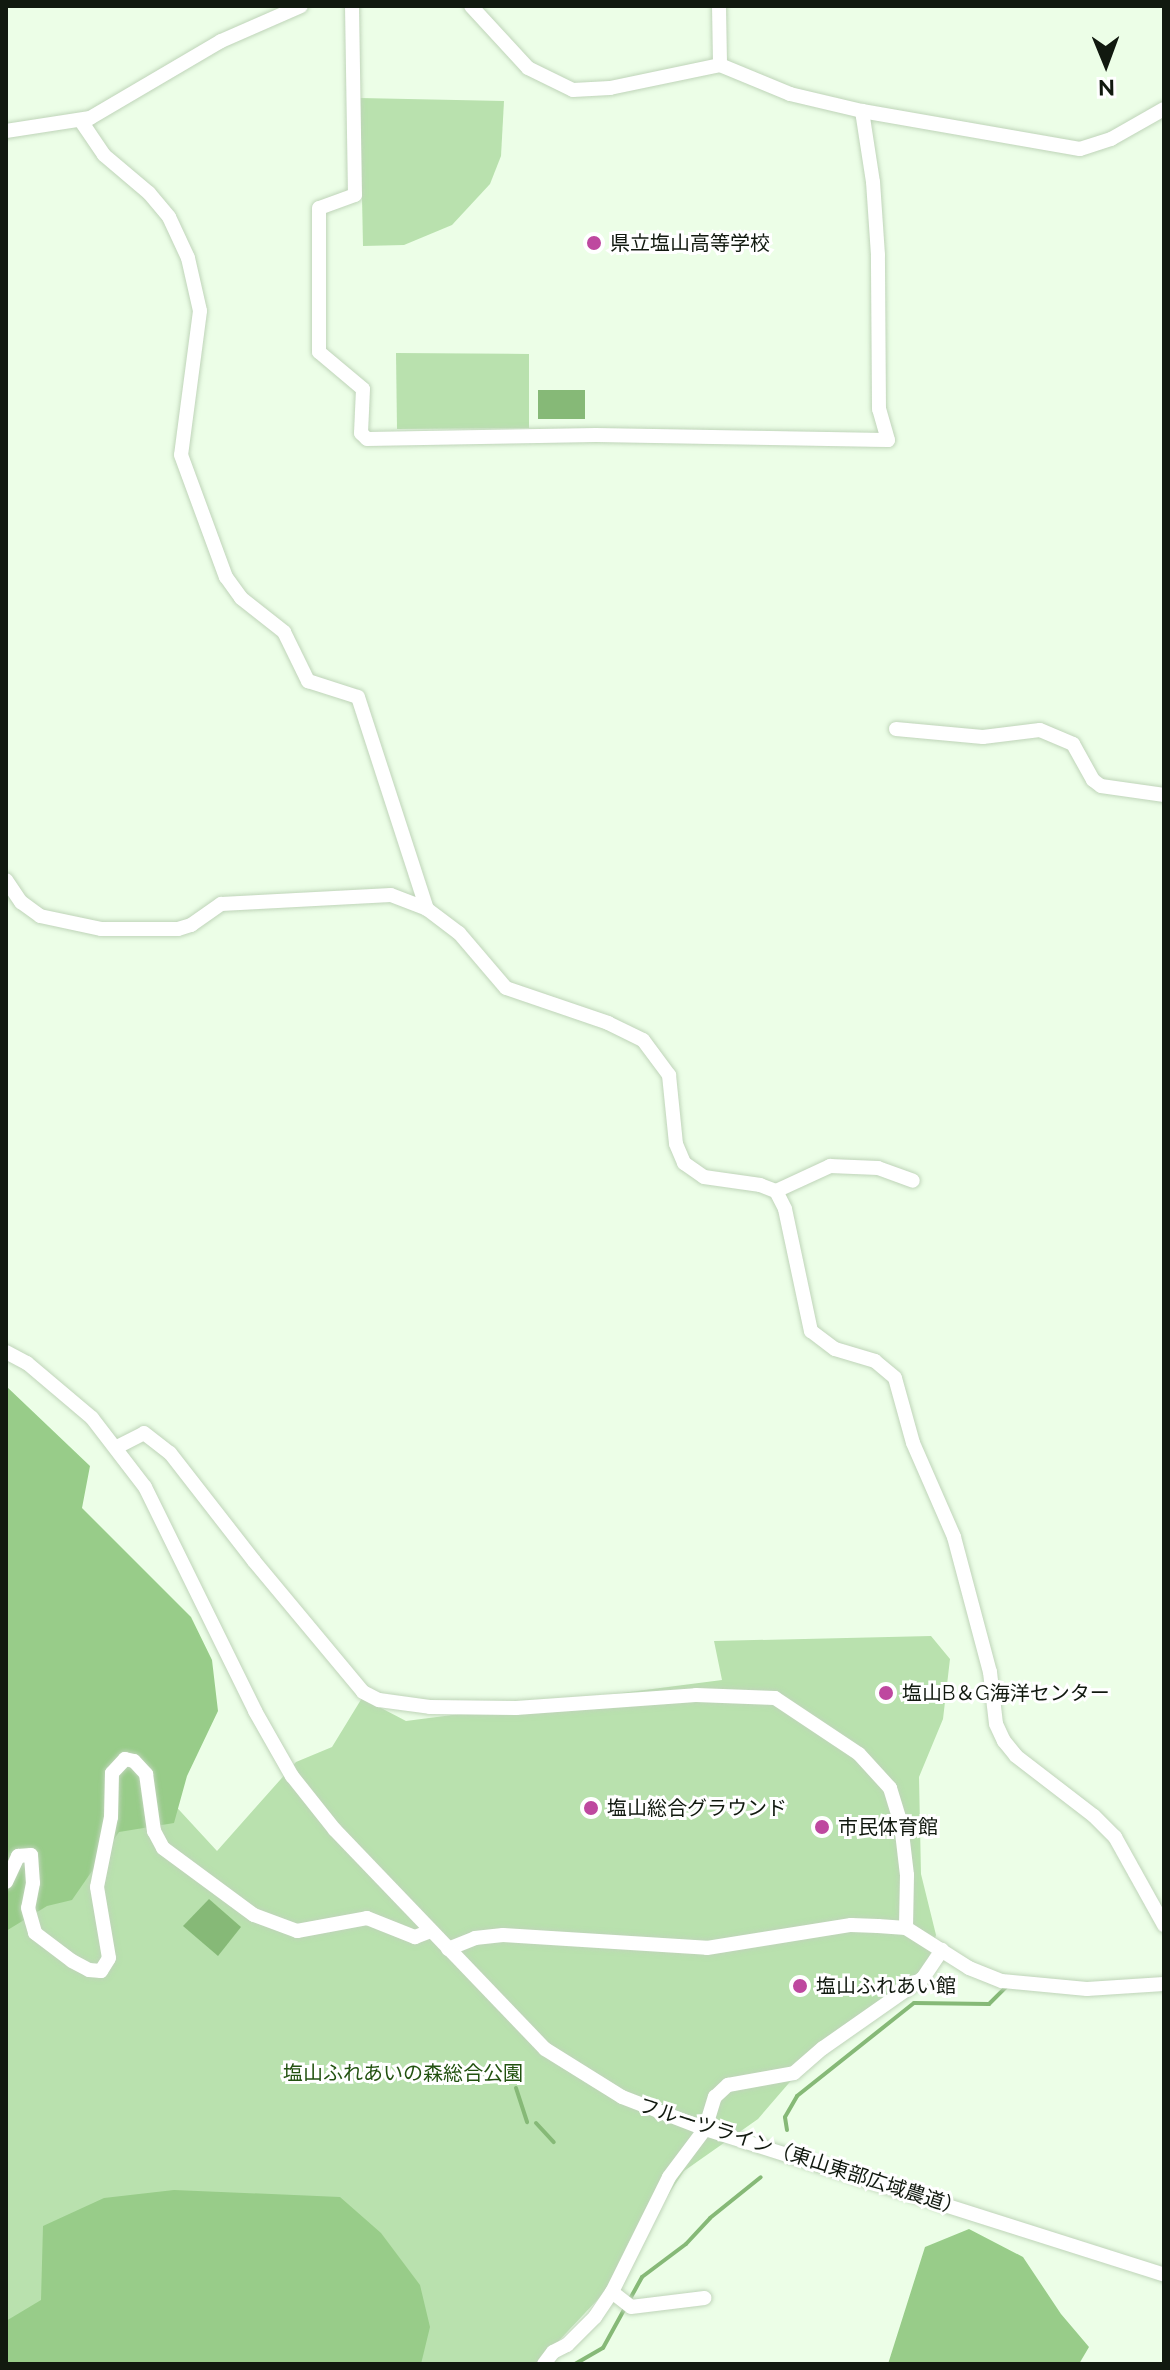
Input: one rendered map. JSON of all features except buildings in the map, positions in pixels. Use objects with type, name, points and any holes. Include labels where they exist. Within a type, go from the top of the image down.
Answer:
[{"type":"street","points":[[6,131],[81,121],[221,41],[301,6]]},
{"type":"street","points":[[352,6],[355,195],[319,208],[319,352],[363,389],[361,433],[367,439],[596,435],[888,440],[879,409],[877,240],[862,111]]},
{"type":"street","points":[[471,6],[528,68],[573,90],[610,88],[720,65],[780,90],[862,111],[1080,149],[1111,139],[1164,109]]},
{"type":"street","points":[[719,6],[720,65]]},
{"type":"street","points":[[81,121],[104,155],[149,193],[169,217],[188,258],[200,311],[181,455],[226,577],[241,598],[284,632],[308,681],[358,697],[427,909]]},
{"type":"street","points":[[896,729],[983,737],[1040,730],[1073,744],[1093,780],[1101,786],[1164,795]]},
{"type":"street","points":[[6,880],[21,902],[40,916],[101,929],[178,929],[191,925],[221,904],[375,894],[402,898],[427,909],[459,933],[506,988],[608,1023],[643,1040],[669,1075],[676,1144],[684,1163],[693,1172],[776,1191],[830,1166],[878,1168],[913,1181]]},
{"type":"street","points":[[776,1191],[785,1209],[811,1331],[835,1349],[875,1361],[895,1378],[913,1443],[954,1537],[988,1660],[996,1724],[1004,1741],[1016,1756],[1094,1816],[1115,1837],[1164,1925]]},
{"type":"street","name":"フルーツライン（東山東部広域農道）","points":[[6,1352],[27,1363],[92,1418],[117,1447],[158,1511],[255,1711],[292,1776],[335,1830],[448,1949],[530,2035],[565,2063],[622,2097],[705,2129],[1164,2275]]},
{"type":"street","points":[[117,1447],[144,1433],[170,1453],[254,1561],[363,1692],[379,1700],[430,1707],[516,1708],[696,1695],[775,1698],[859,1754],[890,1788],[901,1824],[907,1875],[906,1928]]},
{"type":"street","points":[[6,1882],[18,1856],[31,1855],[33,1883],[28,1908],[35,1933],[72,1961],[89,1970],[101,1971],[109,1958],[97,1887],[111,1817],[112,1773],[125,1759],[134,1761],[146,1774],[154,1831],[163,1848],[254,1915],[297,1931],[367,1918],[415,1937],[431,1931]]},
{"type":"street","points":[[448,1949],[475,1938],[503,1935],[707,1948],[851,1925],[906,1928],[969,1968],[1002,1981],[1034,1987],[1087,1989],[1164,1984]]},
{"type":"street","points":[[546,2360],[567,2345],[615,2294],[669,2177],[705,2129],[715,2097],[728,2085],[794,2073],[923,1978],[942,1950]]},
{"type":"street","points":[[615,2294],[631,2307],[704,2298]]},
{"type":"green space","points":[[360,98],[504,101],[501,156],[490,184],[452,225],[404,245],[363,246]]},
{"type":"green space","points":[[396,353],[529,354],[529,428],[397,429]]},
{"type":"green space","name":"塩山ふれあいの森総合公園","points":[[931,1636],[950,1659],[943,1719],[919,1777],[921,1874],[936,1935],[923,1977],[795,2076],[758,2119],[684,2171],[602,2295],[537,2364],[6,2364],[6,1891],[146,1774],[217,1851],[296,1762],[332,1747],[362,1698],[406,1721],[722,1680],[714,1641]]},
{"type":"shaded area","points":[[538,390],[585,390],[585,419],[538,419]]},
{"type":"shaded area","points":[[6,1386],[90,1466],[82,1508],[191,1617],[212,1660],[218,1711],[187,1776],[174,1823],[119,1832],[72,1900],[47,1906],[6,1931]]},
{"type":"shaded area","points":[[209,1899],[241,1927],[218,1956],[183,1926]]},
{"type":"shaded area","points":[[174,2190],[340,2197],[381,2233],[420,2285],[430,2327],[421,2364],[6,2364],[6,2321],[41,2300],[43,2226],[104,2198]]},
{"type":"shaded area","points":[[969,2229],[1023,2257],[1061,2314],[1089,2347],[1079,2364],[888,2364],[925,2247]]},
{"type":"waterway","points":[[787,2130],[785,2117],[797,2096],[914,2003],[989,2004],[1007,1986]]},
{"type":"waterway","points":[[516,2088],[527,2122]]},
{"type":"waterway","points":[[536,2123],[554,2142]]},
{"type":"waterway","points":[[575,2364],[603,2348],[642,2277],[686,2244],[710,2218],[761,2177]]},
{"type":"place","name":"県立塩山高等学校","points":[[594,243]]},
{"type":"place","name":"塩山B＆G海洋センター","points":[[886,1693]]},
{"type":"place","name":"塩山総合グラウンド","points":[[591,1808]]},
{"type":"place","name":"市民体育館","points":[[822,1827]]},
{"type":"place","name":"塩山ふれあい館","points":[[800,1986]]}]
